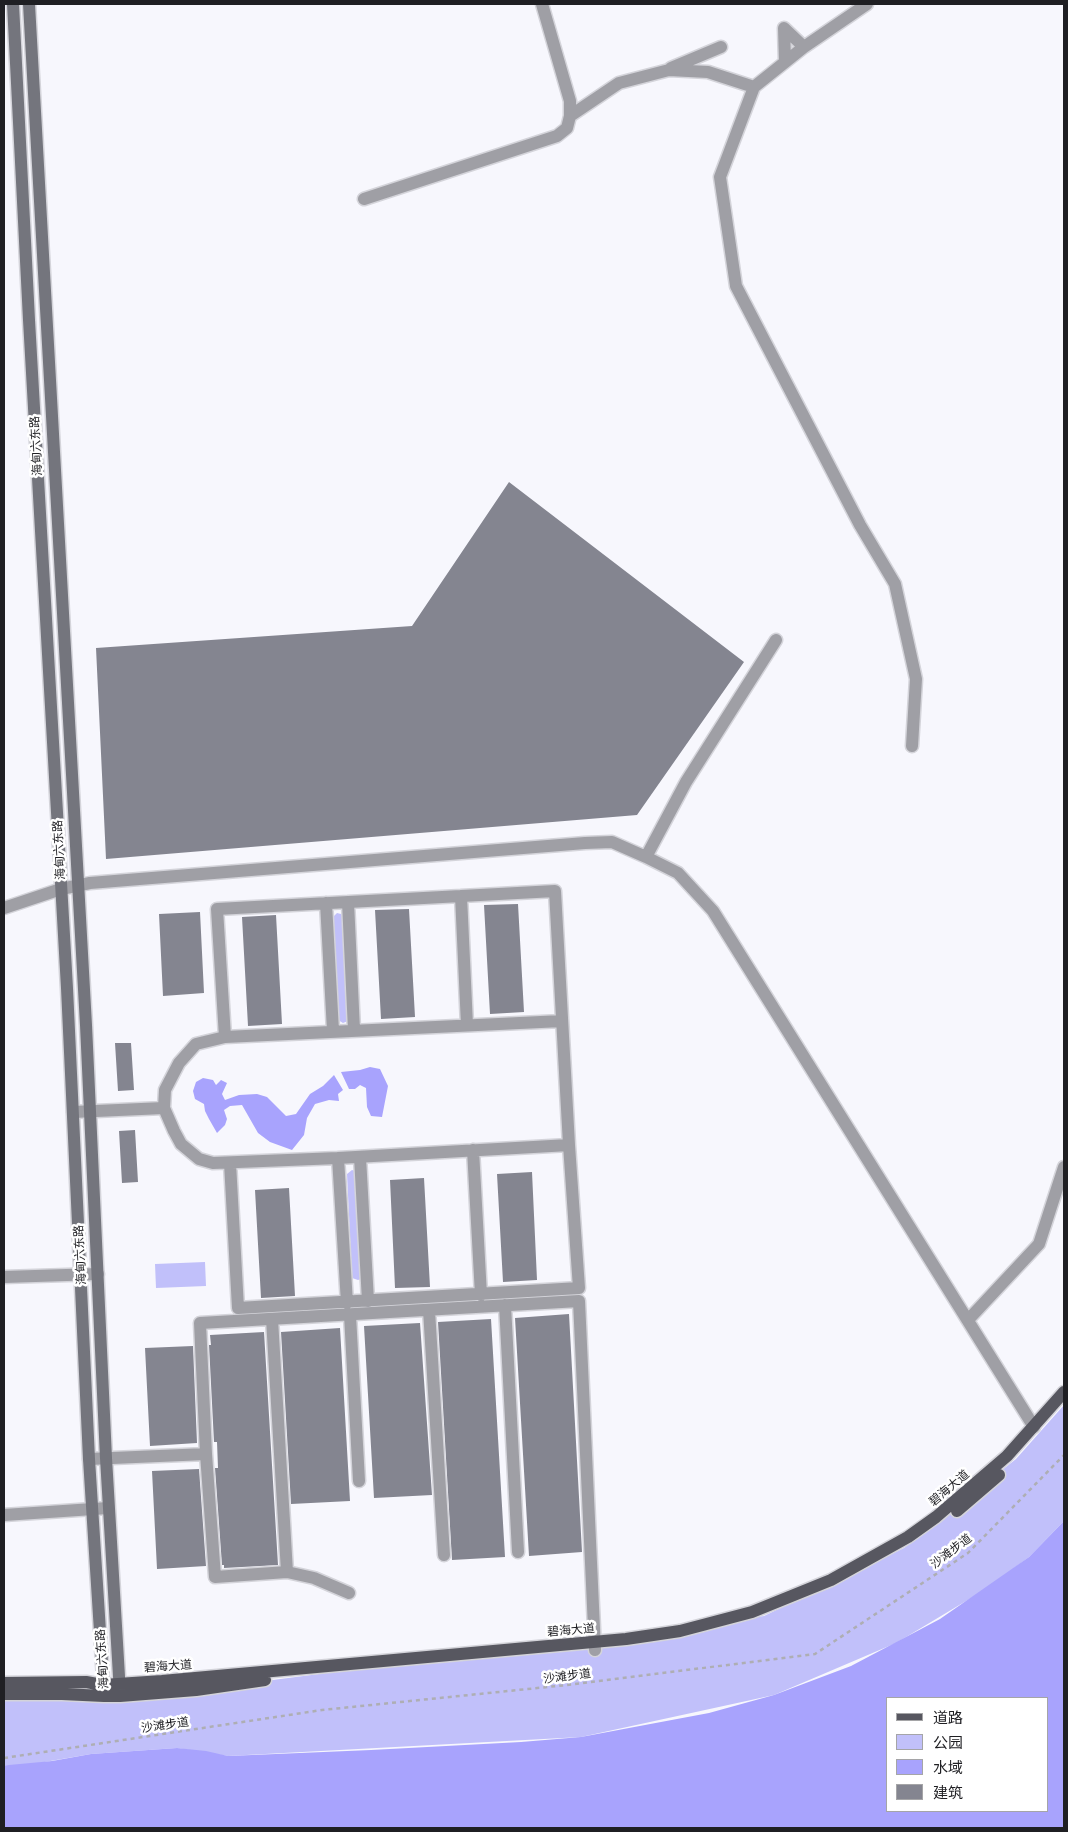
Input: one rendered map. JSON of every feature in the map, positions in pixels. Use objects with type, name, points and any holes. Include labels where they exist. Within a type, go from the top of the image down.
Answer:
[{"type":"main road","name":"海甸六东路","points":[[13,4],[73,1112],[89,1459],[104,1691]]},
{"type":"main road","name":"海甸六东路","points":[[29,4],[90,1111],[108,1508],[120,1690]]},
{"type":"main road","name":"碧海大道","points":[[595,1646],[697,1627],[752,1612],[831,1580],[908,1537],[936,1517],[1007,1456],[1064,1392]]},
{"type":"main road","name":"碧海大道","points":[[4,1694],[70,1694],[595,1646],[664,1642],[730,1626],[780,1610],[859,1574],[904,1548],[967,1503],[1016,1458],[1064,1405]]},
{"type":"main road","name":"碧海大道","points":[[4,1683],[86,1682],[104,1691]]},
{"type":"street","points":[[364,199],[557,136],[568,128],[570,101],[542,4]]},
{"type":"street","points":[[867,4],[804,46],[754,87],[720,177],[736,286],[860,524],[895,584],[916,679],[912,746]]},
{"type":"street","points":[[785,62],[784,28],[804,46]]},
{"type":"street","points":[[570,116],[619,83],[669,70],[721,47]]},
{"type":"street","points":[[669,70],[708,72],[754,87]]},
{"type":"street","points":[[646,857],[686,782],[776,640]]},
{"type":"street","points":[[4,908],[61,889],[90,883],[612,842],[678,873],[713,911],[1034,1427]]},
{"type":"street","points":[[224,1037],[217,909],[555,891],[568,1145],[579,1295],[595,1646]]},
{"type":"street","points":[[461,896],[467,1025]]},
{"type":"street","points":[[348,902],[354,1030]]},
{"type":"street","points":[[326,903],[333,1031]]},
{"type":"street","points":[[562,1022],[224,1037],[196,1044],[179,1063],[165,1090],[164,1108],[181,1144],[199,1159],[213,1163],[568,1145]]},
{"type":"street","points":[[73,1112],[164,1108]]},
{"type":"street","points":[[473,1150],[482,1295]]},
{"type":"street","points":[[360,1157],[368,1301]]},
{"type":"street","points":[[338,1158],[359,1481]]},
{"type":"street","points":[[230,1163],[238,1308],[429,1310],[505,1306],[579,1295]]},
{"type":"street","points":[[968,1320],[1039,1244],[1064,1167]]},
{"type":"street","points":[[4,1277],[98,1274]]},
{"type":"street","points":[[349,1594],[314,1578],[287,1572],[215,1577],[206,1454],[200,1323],[272,1319],[348,1309],[368,1301],[482,1295],[579,1295]]},
{"type":"street","points":[[505,1306],[518,1552]]},
{"type":"street","points":[[429,1310],[444,1554]]},
{"type":"street","points":[[272,1319],[287,1572]]},
{"type":"street","points":[[89,1459],[206,1454]]},
{"type":"street","points":[[4,1515],[108,1508]]},
{"type":"path","name":"沙滩步道","points":[[4,1758],[322,1710],[568,1685],[814,1654],[968,1553],[1064,1455]]},
{"type":"green space","points":[[337,913],[343,916],[348,1021],[343,1023],[338,1020],[333,917]]},
{"type":"green space","points":[[352,1170],[355,1171],[361,1279],[358,1280],[352,1278],[347,1174]]},
{"type":"green space","points":[[205,1262],[206,1286],[156,1288],[155,1264]]},
{"type":"green space","points":[[1064,1405],[1064,1521],[1029,1557],[986,1589],[896,1643],[774,1695],[581,1737],[228,1756],[177,1748],[91,1754],[4,1769],[4,1698],[196,1690],[764,1616],[904,1548],[1016,1459]]},
{"type":"water","points":[[370,1067],[380,1069],[388,1086],[382,1117],[371,1116],[367,1107],[366,1088],[360,1085],[355,1089],[349,1089],[341,1072]]},
{"type":"water","points":[[334,1075],[343,1090],[338,1094],[339,1101],[329,1100],[315,1104],[307,1118],[304,1135],[292,1150],[270,1142],[258,1133],[242,1105],[230,1106],[224,1110],[227,1119],[225,1125],[217,1133],[205,1111],[204,1104],[195,1099],[193,1091],[196,1082],[203,1078],[213,1080],[216,1085],[221,1080],[227,1083],[222,1094],[225,1100],[239,1095],[257,1094],[267,1097],[286,1116],[296,1114],[310,1094],[323,1086]]},
{"type":"water","points":[[1064,1521],[1064,1828],[4,1828],[4,1766],[52,1761],[91,1754],[177,1748],[206,1751],[228,1756],[521,1742],[581,1737],[709,1713],[774,1695],[851,1666],[940,1619],[1029,1557]]},
{"type":"building","points":[[509,482],[744,662],[637,815],[106,859],[96,648],[412,626]]},
{"type":"building","points":[[518,904],[524,1012],[490,1014],[484,905]]},
{"type":"building","points":[[409,909],[415,1017],[381,1019],[375,910]]},
{"type":"building","points":[[200,912],[204,993],[163,996],[159,914]]},
{"type":"building","points":[[276,915],[282,1024],[248,1026],[242,917]]},
{"type":"building","points":[[115,1043],[131,1043],[134,1090],[118,1091]]},
{"type":"building","points":[[135,1130],[138,1182],[122,1183],[119,1131]]},
{"type":"building","points":[[532,1172],[537,1280],[503,1282],[497,1174]]},
{"type":"building","points":[[424,1178],[430,1287],[395,1288],[390,1180]]},
{"type":"building","points":[[289,1188],[295,1296],[261,1298],[255,1190]]},
{"type":"building","points":[[569,1314],[582,1552],[529,1556],[515,1318]]},
{"type":"building","points":[[491,1319],[505,1557],[452,1560],[438,1322]]},
{"type":"building","points":[[420,1323],[432,1495],[374,1498],[364,1326]]},
{"type":"building","points":[[340,1328],[350,1501],[291,1504],[281,1332]]},
{"type":"building","points":[[264,1332],[278,1565],[224,1568],[224,1565],[222,1565],[215,1468],[218,1468],[217,1442],[214,1442],[210,1335]]},
{"type":"building","points":[[193,1346],[197,1443],[150,1446],[145,1348]]},
{"type":"building","points":[[199,1469],[206,1566],[157,1569],[152,1471]]}]
